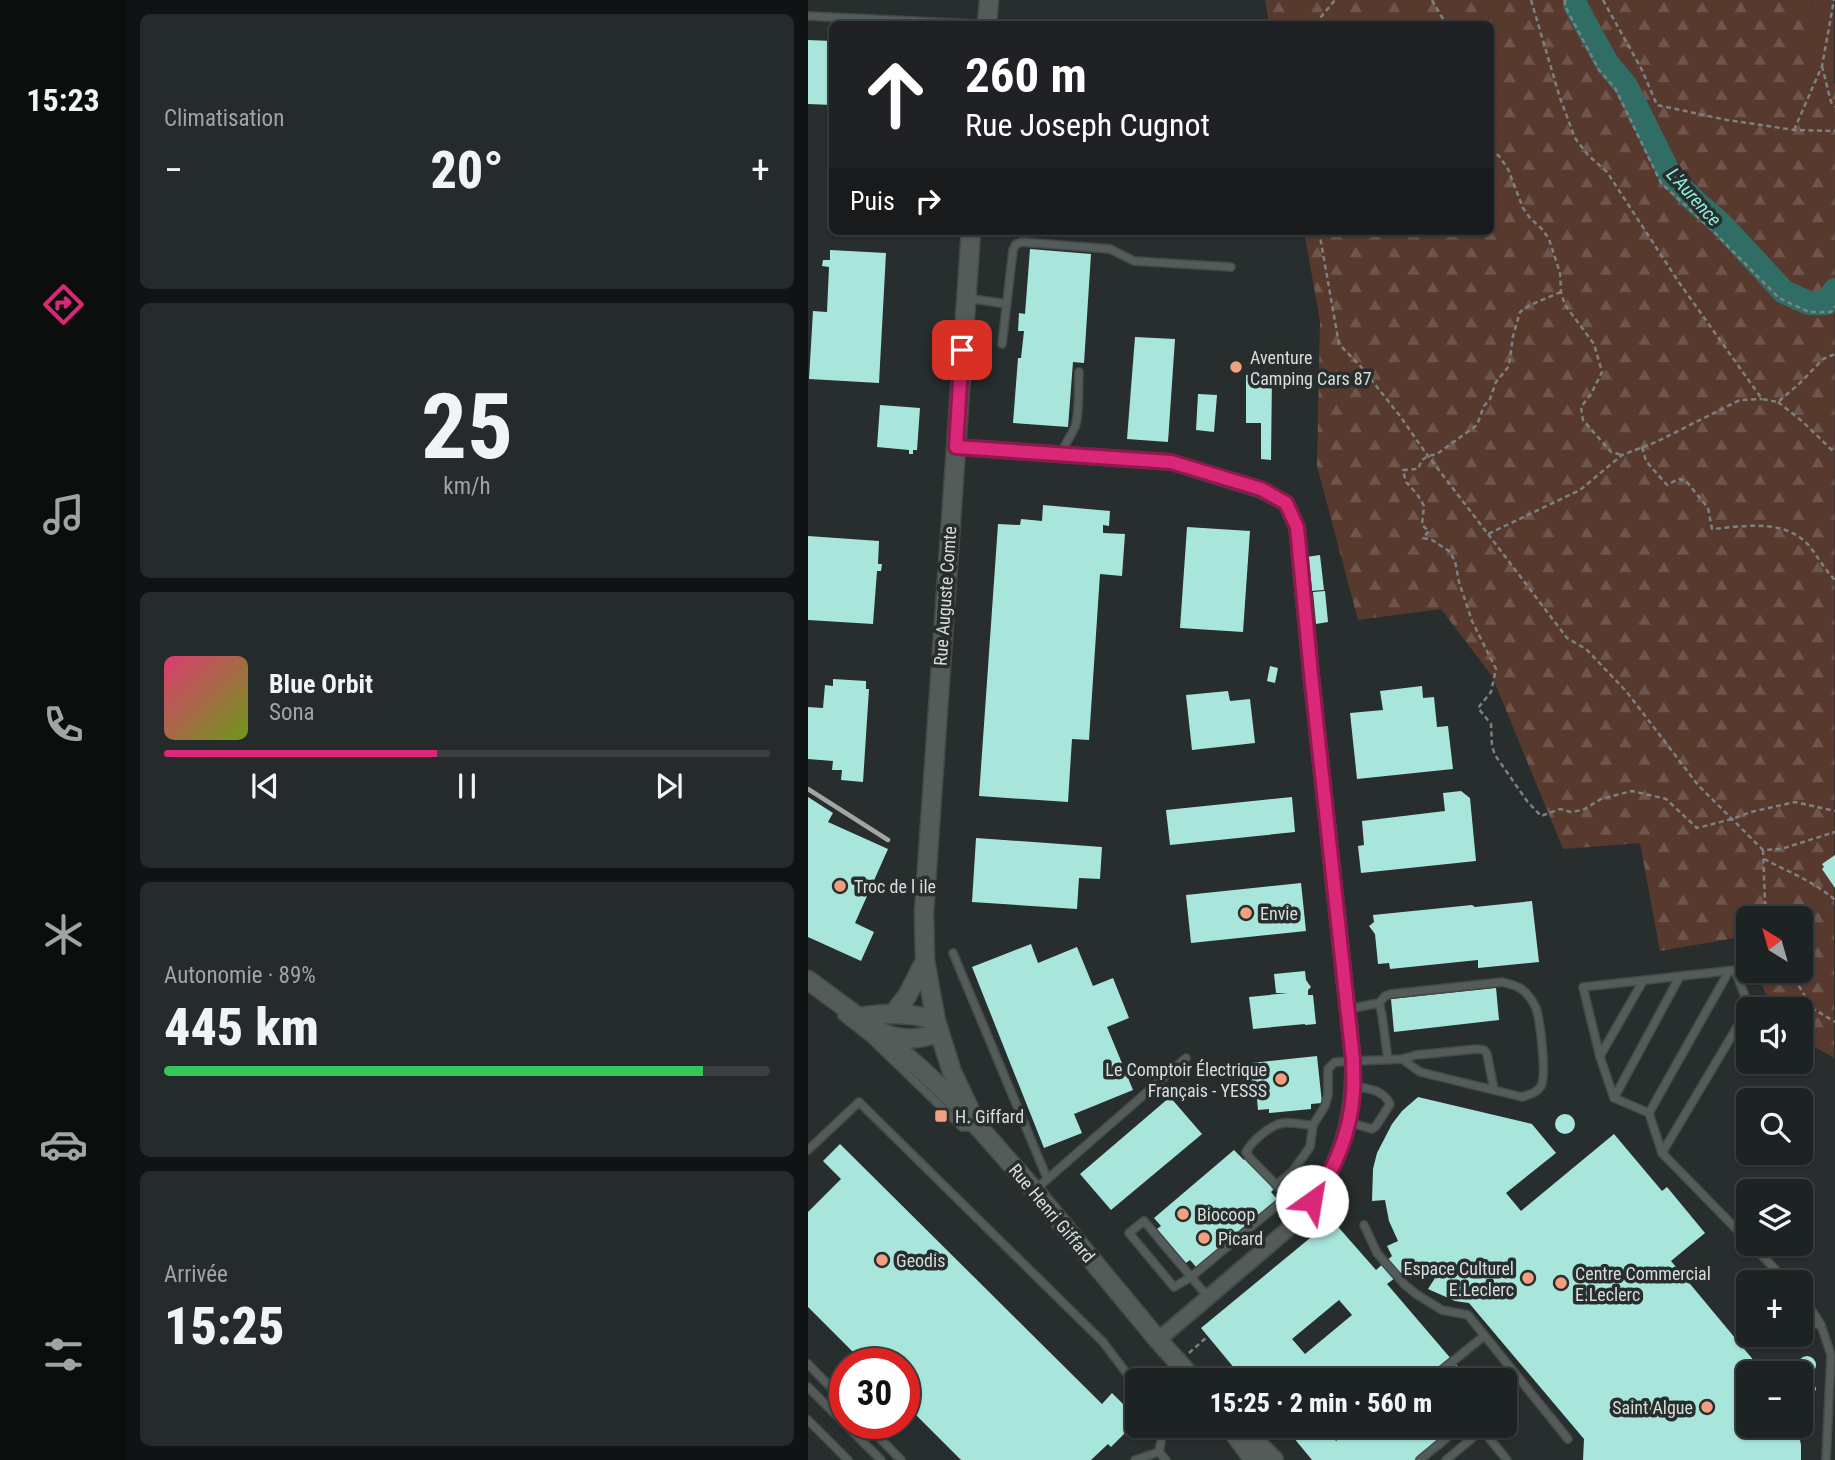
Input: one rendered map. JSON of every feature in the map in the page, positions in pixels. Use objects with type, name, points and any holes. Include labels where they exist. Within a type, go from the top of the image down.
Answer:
[{"type":"street","points":[[987,21],[989,0]]},
{"type":"street","name":"Rue Auguste Comte","points":[[971,235],[924,912],[925,961],[938,1027],[952,1072],[978,1127]]},
{"type":"street","points":[[956,447],[1171,462],[1261,489],[1286,503],[1297,527],[1353,1060],[1348,1122],[1332,1169],[1303,1213],[1288,1230],[1158,1340]]},
{"type":"street","points":[[893,1014],[907,996],[925,961]]},
{"type":"street","points":[[808,980],[888,1035],[905,1039],[919,1038],[938,1027]]},
{"type":"street","points":[[864,1021],[879,1014],[893,1014],[915,1016],[938,1027]]},
{"type":"street","name":"Rue Henri Giffard","points":[[864,1021],[921,1069],[1040,1184],[1158,1340],[1183,1368]]},
{"type":"street","points":[[1238,1438],[1254,1460]]},
{"type":"street","points":[[1252,1438],[1274,1460]]},
{"type":"lane","points":[[808,16],[912,21]]},
{"type":"lane","points":[[1002,344],[1013,250],[1016,244],[1022,242],[1110,249],[1134,261],[1231,267]]},
{"type":"lane","points":[[966,298],[1007,304]]},
{"type":"lane","points":[[1061,455],[1076,421],[1079,372]]},
{"type":"lane","points":[[953,953],[1040,1184],[1186,1058]]},
{"type":"lane","points":[[1649,1112],[1614,1098],[1600,1057],[1583,987],[1735,970],[1749,1007],[1663,1153]]},
{"type":"lane","points":[[1729,971],[1649,1112],[1663,1153],[1736,1229]]},
{"type":"lane","points":[[1614,1098],[1680,976]]},
{"type":"lane","points":[[1600,1057],[1643,981]]},
{"type":"lane","points":[[1348,1009],[1379,1003],[1391,994],[1502,982],[1525,991],[1536,1007],[1544,1066],[1543,1082],[1532,1094],[1522,1097],[1420,1072],[1402,1059]]},
{"type":"lane","points":[[808,990],[870,1038],[962,1127],[978,1127]]},
{"type":"lane","points":[[1379,1003],[1388,1060]]},
{"type":"lane","points":[[1276,1185],[1301,1162],[1310,1147],[1313,1125],[1325,1106],[1328,1095],[1328,1069],[1335,1062],[1402,1059],[1416,1055],[1484,1050],[1494,1090]]},
{"type":"lane","points":[[1348,1122],[1372,1129],[1390,1104],[1383,1094],[1375,1090],[1353,1086]]},
{"type":"lane","points":[[808,1150],[859,1102],[1103,1342],[1125,1371]]},
{"type":"lane","points":[[1303,1213],[1246,1152],[1249,1146],[1274,1126],[1283,1123],[1313,1125]]},
{"type":"lane","points":[[1208,1297],[1191,1277],[1144,1222],[1129,1233],[1174,1287],[1191,1277],[1287,1197]]},
{"type":"lane","points":[[1364,1224],[1377,1252],[1404,1284],[1442,1310],[1468,1315],[1568,1438]]},
{"type":"lane","points":[[1761,1256],[1775,1270]]},
{"type":"lane","points":[[1813,1312],[1821,1325],[1831,1354],[1826,1460]]},
{"type":"lane","points":[[1813,1323],[1821,1325]]},
{"type":"lane","points":[[1444,1368],[1484,1336]]},
{"type":"lane","points":[[808,1364],[829,1386]]},
{"type":"lane","points":[[808,1387],[881,1460]]},
{"type":"lane","points":[[810,1424],[848,1460]]},
{"type":"lane","points":[[1159,1452],[1162,1438]]},
{"type":"lane","points":[[1420,1460],[1447,1438]]},
{"type":"lane","points":[[1446,1460],[1470,1438]]},
{"type":"lane","points":[[1489,1438],[1507,1460]]},
{"type":"lane","points":[[881,1439],[901,1460]]},
{"type":"lane","points":[[1135,1460],[1159,1452]]},
{"type":"lane","points":[[1159,1452],[1166,1460]]},
{"type":"path","points":[[1316,21],[1335,0]]},
{"type":"path","points":[[1432,0],[1445,21]]},
{"type":"path","points":[[1531,0],[1560,98],[1575,138],[1588,155],[1607,172],[1678,281],[1762,399]]},
{"type":"path","points":[[1565,0],[1565,6],[1599,70],[1615,88],[1661,183],[1779,298],[1809,312],[1831,312],[1835,306]]},
{"type":"path","points":[[1603,0],[1642,70],[1657,105],[1727,120],[1794,130],[1835,131]]},
{"type":"path","points":[[1794,130],[1822,66],[1834,0]]},
{"type":"path","points":[[1822,66],[1831,102],[1835,107]]},
{"type":"path","points":[[1494,152],[1508,169],[1523,208],[1549,239],[1560,273],[1565,305],[1594,344],[1602,372],[1581,407],[1583,420],[1611,452],[1622,455]]},
{"type":"path","points":[[1320,235],[1339,344],[1400,416],[1567,638],[1586,649],[1626,691],[1698,785],[1763,850],[1766,906]]},
{"type":"path","points":[[1561,292],[1520,312],[1509,366],[1496,383],[1477,425],[1437,454],[1422,460],[1418,469],[1403,470],[1406,482],[1424,506],[1422,525],[1429,531],[1423,538],[1432,540],[1449,551],[1455,561],[1472,621],[1496,669],[1491,692],[1478,708],[1491,724],[1495,755],[1527,801],[1541,816],[1560,809],[1571,812],[1583,810],[1601,799],[1632,791],[1666,799],[1697,828],[1795,802],[1835,811]]},
{"type":"path","points":[[1778,402],[1823,359],[1835,354]]},
{"type":"path","points":[[1488,534],[1580,490],[1622,455],[1656,442],[1740,400],[1762,399],[1778,402],[1835,453]]},
{"type":"path","points":[[1642,447],[1646,461],[1667,485],[1679,479],[1686,481],[1708,508],[1712,530],[1758,525],[1787,529],[1810,546],[1825,571],[1835,580]]},
{"type":"path","points":[[1763,850],[1781,849],[1835,832]]},
{"type":"path","points":[[1764,859],[1835,900]]},
{"type":"path","points":[[1798,984],[1812,1008],[1835,1022]]},
{"type":"path","points":[[1178,1362],[1208,1336]]},
{"type":"green space","points":[[1265,0],[1813,0],[1806,86],[1835,83],[1834,1058],[1813,1046],[1813,997],[1767,997],[1762,984],[1813,983],[1813,906],[1736,906],[1736,938],[1660,951],[1640,843],[1563,849],[1492,676],[1441,609],[1358,620],[1317,466],[1320,321],[1305,235],[1494,235],[1494,21],[1268,21]]},
{"type":"green space","points":[[1813,0],[1834,0],[1834,83],[1805,86]]},
{"type":"building","points":[[808,40],[829,41],[829,105],[808,104]]},
{"type":"building","points":[[1030,249],[1091,254],[1084,363],[1073,362],[1068,427],[1013,423],[1018,358],[1021,358],[1024,331],[1018,331],[1019,313],[1025,314]]},
{"type":"building","points":[[830,250],[886,253],[879,383],[809,379],[813,311],[827,312],[829,267],[822,266],[823,260],[830,260]]},
{"type":"building","points":[[1135,337],[1175,339],[1168,442],[1127,439]]},
{"type":"building","points":[[1246,375],[1272,376],[1271,460],[1261,459],[1261,423],[1246,423]]},
{"type":"building","points":[[1198,394],[1217,395],[1214,432],[1196,430]]},
{"type":"building","points":[[880,405],[920,408],[917,450],[913,450],[913,454],[909,454],[909,450],[877,447]]},
{"type":"building","points":[[1043,505],[1110,511],[1109,526],[1103,525],[1103,533],[1125,534],[1122,576],[1100,574],[1089,740],[1072,739],[1068,802],[979,796],[998,524],[1020,525],[1021,519],[1042,521]]},
{"type":"building","points":[[1187,527],[1250,531],[1243,632],[1180,628]]},
{"type":"building","points":[[808,536],[879,541],[878,564],[882,564],[881,571],[877,571],[873,624],[808,620]]},
{"type":"building","points":[[1320,555],[1324,590],[1310,591],[1306,557]]},
{"type":"building","points":[[1325,591],[1328,622],[1316,624],[1313,592]]},
{"type":"building","points":[[1270,666],[1278,668],[1275,683],[1267,681]]},
{"type":"building","points":[[833,679],[866,681],[866,689],[869,689],[863,782],[841,780],[842,770],[832,770],[833,761],[808,759],[808,707],[823,708],[825,685],[833,686]]},
{"type":"building","points":[[1422,686],[1423,698],[1434,697],[1437,727],[1448,726],[1453,769],[1357,779],[1350,713],[1383,710],[1380,691]]},
{"type":"building","points":[[1228,691],[1230,701],[1250,699],[1255,743],[1192,750],[1186,695]]},
{"type":"building","points":[[1461,791],[1470,798],[1476,861],[1361,873],[1358,846],[1364,845],[1362,821],[1445,811],[1443,793]]},
{"type":"building","name":"Troc de l ile","points":[[808,797],[833,813],[828,822],[888,849],[855,923],[874,932],[861,961],[808,937]]},
{"type":"building","points":[[1292,797],[1295,832],[1170,845],[1166,810]]},
{"type":"building","points":[[976,838],[1102,847],[1100,879],[1079,878],[1077,909],[972,902]]},
{"type":"building","points":[[1835,855],[1835,888],[1822,869],[1822,864]]},
{"type":"building","name":"Envie","points":[[1301,883],[1306,931],[1191,943],[1186,895]]},
{"type":"building","points":[[1532,901],[1539,962],[1478,968],[1478,960],[1390,969],[1389,963],[1378,964],[1375,934],[1369,926],[1374,922],[1373,915]]},
{"type":"building","points":[[1031,944],[1038,963],[1077,947],[1093,986],[1113,978],[1129,1018],[1107,1027],[1133,1090],[1074,1114],[1082,1133],[1044,1148],[972,967]]},
{"type":"building","points":[[1305,971],[1306,980],[1311,987],[1308,995],[1313,995],[1316,1024],[1253,1029],[1249,997],[1288,993],[1276,993],[1274,974]]},
{"type":"building","points":[[1496,988],[1499,1020],[1394,1032],[1391,999]]},
{"type":"building","name":"Le Comptoir Électrique Français - YESSS","points":[[1317,1056],[1322,1103],[1311,1104],[1311,1109],[1269,1113],[1269,1109],[1258,1110],[1257,1099],[1253,1100],[1253,1093],[1245,1094],[1242,1064]]},
{"type":"building","points":[[1170,1097],[1202,1134],[1111,1210],[1080,1174]]},
{"type":"building","name":"Centre Commercial E.Leclerc","points":[[1418,1097],[1532,1124],[1556,1153],[1506,1193],[1521,1211],[1614,1134],[1662,1191],[1667,1187],[1705,1233],[1671,1261],[1736,1339],[1736,1347],[1743,1347],[1754,1361],[1736,1361],[1736,1438],[1800,1438],[1801,1460],[1583,1460],[1584,1439],[1469,1303],[1455,1301],[1428,1289],[1435,1278],[1415,1263],[1387,1284],[1459,1368],[1234,1368],[1201,1328],[1332,1220],[1376,1270],[1392,1256],[1387,1246],[1398,1241],[1389,1221],[1385,1200],[1372,1201],[1373,1169],[1377,1153],[1392,1124]],"holes":[[[1339,1300],[1352,1315],[1305,1354],[1292,1339]]]},
{"type":"building","points":[[1565,1114],[1572,1117],[1575,1124],[1572,1131],[1565,1134],[1558,1131],[1555,1124],[1558,1117]]},
{"type":"building","name":"Geodis","points":[[840,1144],[1102,1404],[1112,1393],[1125,1406],[1125,1433],[1111,1447],[1108,1444],[1091,1460],[961,1460],[920,1419],[920,1348],[849,1348],[808,1307],[808,1212],[841,1179],[823,1161]]},
{"type":"building","points":[[1234,1150],[1244,1160],[1248,1157],[1274,1189],[1271,1192],[1278,1200],[1197,1268],[1190,1260],[1186,1263],[1157,1229],[1161,1226],[1154,1218]]},
{"type":"building","points":[[1803,1356],[1811,1356],[1816,1361],[1813,1373],[1813,1361],[1798,1361]]},
{"type":"building","points":[[1294,1438],[1334,1438],[1336,1441],[1340,1438],[1442,1438],[1415,1460],[1312,1460]]},
{"type":"waterway","name":"L'Aurence","points":[[1575,0],[1575,5],[1607,63],[1626,86],[1670,175],[1723,226],[1784,292],[1809,303],[1826,303],[1835,290]]},
{"type":"railway","points":[[808,789],[888,840]]},
{"type":"place","name":"Aventure Camping Cars 87","points":[[1236,367]]},
{"type":"place","name":"Troc de l ile","points":[[840,886]]},
{"type":"place","name":"Envie","points":[[1246,913]]},
{"type":"place","name":"Le Comptoir Électrique Français - YESSS","points":[[1281,1079]]},
{"type":"place","name":"H. Giffard","points":[[941,1116]]},
{"type":"place","name":"Biocoop","points":[[1183,1214]]},
{"type":"place","name":"Picard","points":[[1204,1238]]},
{"type":"place","name":"Geodis","points":[[882,1260]]},
{"type":"place","name":"Espace Culturel E.Leclerc","points":[[1528,1278]]},
{"type":"place","name":"Centre Commercial E.Leclerc","points":[[1561,1283]]},
{"type":"place","name":"Saint Algue","points":[[1707,1407]]},
{"type":"route","points":[[962,350],[956,447],[1171,462],[1261,489],[1286,503],[1297,527],[1353,1060],[1354,1092],[1342,1145],[1332,1169],[1312,1201]]}]
